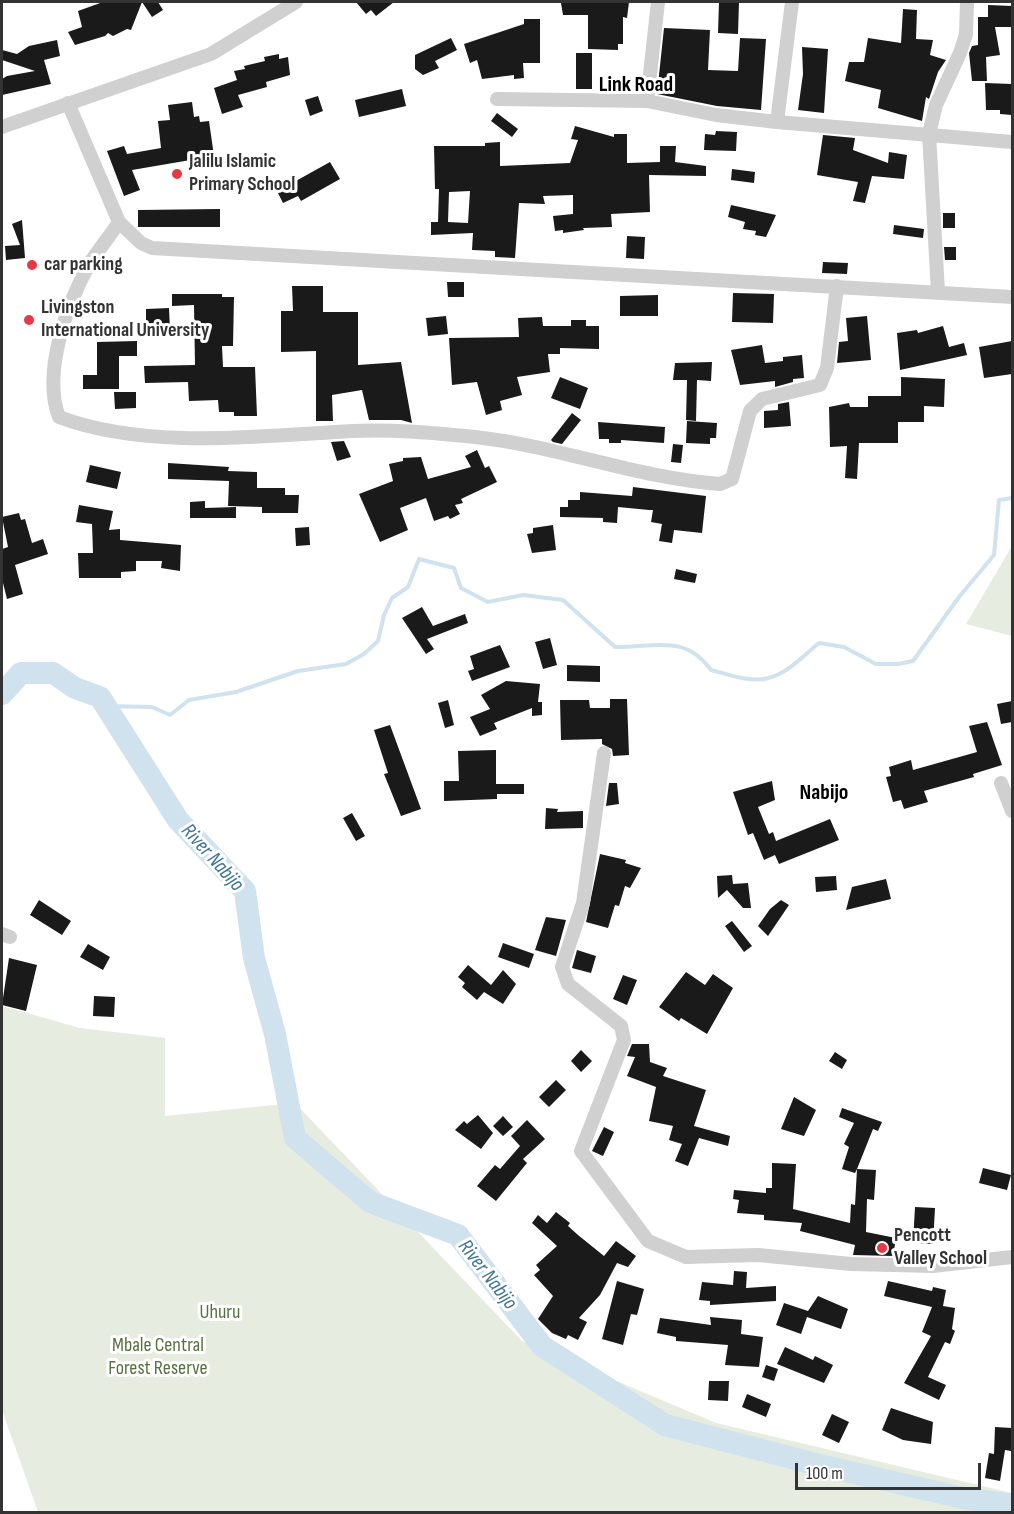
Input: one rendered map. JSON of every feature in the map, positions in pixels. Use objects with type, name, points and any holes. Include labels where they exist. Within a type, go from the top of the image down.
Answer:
[{"type":"street","points":[[2,127],[202,57],[281,6],[296,2]]},
{"type":"street","points":[[647,101],[658,2]]},
{"type":"street","points":[[777,122],[792,2]]},
{"type":"street","points":[[938,292],[929,134],[936,105],[960,53],[966,34],[967,2]]},
{"type":"street","points":[[497,99],[647,101],[716,115],[777,122],[1012,142]]},
{"type":"street","points":[[68,103],[119,222],[141,243],[152,248],[1012,297]]},
{"type":"street","points":[[119,222],[91,263],[66,318],[53,382],[54,405],[59,417],[84,427],[146,434],[224,438],[390,431],[475,437],[531,446],[620,467],[720,484],[732,479],[750,411],[762,399],[820,385],[827,368],[837,286]]},
{"type":"street","points":[[604,753],[583,903],[562,967],[568,984],[621,1026],[624,1032],[624,1040],[580,1151],[648,1240],[686,1257],[758,1255],[851,1264],[933,1266],[1012,1257]]},
{"type":"street","points":[[1001,783],[1012,811]]},
{"type":"green space","points":[[1012,546],[1012,636],[966,624]]},
{"type":"green space","name":"Uhuru","points":[[2,1006],[80,1028],[165,1038],[165,1116],[295,1103],[522,1341],[716,1423],[1012,1493],[1012,1512],[38,1512],[2,1410]]},
{"type":"building","points":[[103,2],[142,2],[131,30],[127,29],[113,36],[108,33],[75,45],[68,32],[82,27],[78,11]]},
{"type":"building","points":[[142,2],[158,2],[163,10],[152,17]]},
{"type":"building","points":[[356,2],[394,2],[376,16],[371,10],[366,14]]},
{"type":"building","points":[[629,2],[627,18],[623,17],[623,44],[618,44],[618,50],[588,49],[588,15],[563,15],[561,3]]},
{"type":"building","points":[[719,2],[739,2],[738,34],[718,33]]},
{"type":"building","points":[[988,5],[1012,6],[1012,27],[995,27],[1000,55],[986,57],[987,81],[972,81],[969,53],[972,46],[978,45],[978,17],[988,17]]},
{"type":"building","points":[[903,9],[917,10],[916,39],[933,40],[930,55],[946,60],[938,72],[929,99],[926,97],[922,121],[878,108],[881,90],[845,81],[849,62],[864,62],[868,38],[901,43]]},
{"type":"building","points":[[524,19],[540,19],[540,63],[523,63],[524,78],[514,79],[514,75],[482,79],[477,60],[470,63],[464,44],[524,24]]},
{"type":"building","points":[[664,28],[710,30],[708,70],[738,71],[740,38],[766,39],[761,110],[717,106],[657,94]]},
{"type":"building","points":[[451,38],[457,50],[435,61],[439,68],[423,75],[415,69],[415,55]]},
{"type":"building","points":[[57,40],[60,56],[44,60],[51,84],[2,95],[2,79],[35,71],[2,60],[2,50],[17,54],[29,46]]},
{"type":"building","points":[[802,47],[828,49],[824,113],[798,110],[803,74]]},
{"type":"building","points":[[576,53],[592,53],[592,89],[576,89]]},
{"type":"building","points":[[279,54],[279,59],[288,57],[290,75],[266,82],[267,87],[238,95],[243,107],[222,114],[214,88],[237,80],[234,71],[265,61],[264,57]]},
{"type":"building","points":[[985,83],[1012,84],[1012,115],[1000,114],[1000,110],[986,110]]},
{"type":"building","points":[[402,89],[406,106],[359,117],[355,100]]},
{"type":"building","points":[[318,96],[323,111],[310,116],[305,100]]},
{"type":"building","points":[[192,102],[194,117],[199,116],[200,122],[209,121],[214,156],[132,170],[140,190],[124,196],[107,151],[124,146],[127,154],[161,148],[158,121],[170,120],[168,105]]},
{"type":"building","points":[[497,113],[518,129],[512,137],[491,121]]},
{"type":"building","points":[[575,126],[614,137],[614,134],[627,134],[627,163],[660,162],[660,146],[676,146],[675,162],[706,166],[706,176],[649,175],[650,212],[611,214],[612,227],[583,228],[584,230],[563,233],[563,230],[555,231],[553,216],[573,214],[573,195],[543,196],[545,204],[519,203],[515,258],[495,257],[495,251],[472,250],[473,233],[431,235],[431,222],[438,222],[439,189],[435,189],[434,146],[485,146],[485,143],[500,142],[500,166],[570,163],[578,140],[571,139]],"holes":[[[470,191],[468,223],[448,222],[449,192]]]},
{"type":"building","points":[[716,131],[737,132],[736,151],[704,150],[705,134],[715,135]]},
{"type":"building","points":[[823,135],[855,138],[853,150],[888,163],[889,152],[907,155],[904,179],[872,176],[865,203],[853,201],[858,182],[817,175]]},
{"type":"building","points":[[330,162],[340,179],[301,201],[298,196],[283,203],[276,189],[285,187]]},
{"type":"building","points":[[732,169],[755,172],[754,183],[731,180]]},
{"type":"building","points":[[731,205],[776,215],[766,237],[755,235],[756,231],[743,229],[745,222],[728,217]]},
{"type":"building","points":[[220,209],[220,227],[138,227],[138,210]]},
{"type":"building","points":[[943,213],[955,213],[955,228],[943,228]]},
{"type":"building","points":[[22,220],[25,258],[6,260],[5,246],[20,245],[12,224]]},
{"type":"building","points":[[894,225],[924,229],[923,238],[893,234]]},
{"type":"building","points":[[627,236],[645,237],[644,259],[626,258]]},
{"type":"building","points":[[944,247],[956,247],[956,260],[945,260]]},
{"type":"building","points":[[823,262],[848,263],[847,274],[822,273]]},
{"type":"building","points":[[447,282],[464,282],[464,297],[448,297]]},
{"type":"building","points":[[292,286],[323,286],[323,312],[358,312],[358,365],[401,362],[412,423],[401,420],[369,420],[362,390],[332,395],[333,421],[316,421],[316,351],[281,352],[281,311],[293,311]]},
{"type":"building","points":[[733,293],[774,294],[773,323],[732,322]]},
{"type":"building","points":[[172,294],[222,294],[222,297],[234,297],[233,346],[222,346],[223,367],[255,367],[257,416],[234,416],[234,412],[219,412],[218,400],[189,401],[188,382],[145,383],[144,366],[195,365],[194,305],[172,306]]},
{"type":"building","points":[[658,295],[658,316],[620,316],[620,296]]},
{"type":"building","points":[[169,308],[170,330],[146,331],[146,309]]},
{"type":"building","points":[[446,316],[448,334],[428,336],[426,318]]},
{"type":"building","points":[[867,316],[871,360],[837,363],[839,342],[848,341],[846,318]]},
{"type":"building","points":[[542,317],[543,326],[571,326],[571,320],[586,320],[586,326],[599,326],[599,349],[560,348],[560,354],[548,354],[550,372],[517,377],[522,395],[500,401],[502,410],[486,415],[477,382],[452,385],[449,338],[519,337],[518,318]]},
{"type":"building","points":[[943,326],[949,347],[964,343],[967,355],[900,370],[897,333],[917,330],[918,333]]},
{"type":"building","points":[[137,341],[137,356],[119,356],[119,389],[83,389],[83,375],[97,375],[97,342]]},
{"type":"building","points":[[1012,341],[1012,374],[984,378],[979,347]]},
{"type":"building","points":[[762,345],[765,363],[783,361],[783,357],[802,355],[804,378],[793,379],[793,382],[775,387],[775,381],[740,385],[731,350]]},
{"type":"building","points":[[712,362],[711,381],[697,380],[696,421],[686,420],[687,380],[673,380],[675,363]]},
{"type":"building","points":[[560,377],[588,388],[580,409],[551,398]]},
{"type":"building","points":[[901,377],[945,379],[944,407],[924,406],[924,422],[898,422],[898,443],[859,443],[857,479],[845,478],[847,446],[830,447],[829,407],[849,403],[850,407],[868,407],[868,396],[901,396]]},
{"type":"building","points":[[114,392],[136,392],[136,408],[115,409]]},
{"type":"building","points":[[789,402],[791,426],[764,428],[764,411],[778,410],[778,404]]},
{"type":"building","points":[[572,413],[581,420],[562,444],[553,442],[551,440]]},
{"type":"building","points":[[687,421],[717,423],[716,438],[710,438],[710,444],[686,443]]},
{"type":"building","points":[[598,422],[665,427],[664,443],[621,440],[621,443],[609,443],[609,439],[599,439]]},
{"type":"building","points":[[344,441],[351,457],[337,461],[331,442]]},
{"type":"building","points":[[673,444],[683,445],[681,463],[671,462]]},
{"type":"building","points":[[477,450],[485,468],[489,466],[497,482],[461,499],[463,503],[455,505],[460,514],[450,519],[448,516],[434,521],[426,498],[400,508],[408,530],[380,542],[359,494],[393,481],[389,464],[403,461],[403,458],[421,457],[428,479],[471,467],[465,456]]},
{"type":"building","points":[[168,463],[229,467],[228,471],[257,472],[257,488],[285,488],[285,495],[299,495],[298,513],[262,513],[262,507],[228,506],[229,481],[168,479]]},
{"type":"building","points":[[90,465],[121,472],[117,489],[86,482]]},
{"type":"building","points":[[633,487],[706,496],[702,533],[674,530],[672,543],[659,541],[662,524],[651,522],[653,510],[618,507],[617,523],[603,522],[603,518],[560,517],[560,507],[568,507],[568,500],[580,500],[580,492],[632,496]]},
{"type":"building","points":[[205,501],[205,508],[236,507],[236,518],[190,518],[190,502]]},
{"type":"building","points":[[79,505],[113,511],[109,530],[120,529],[120,540],[181,545],[180,571],[161,568],[162,561],[136,561],[136,571],[121,572],[121,578],[79,578],[78,553],[93,553],[92,524],[76,522]]},
{"type":"building","points":[[19,513],[21,520],[25,519],[32,543],[43,539],[48,554],[15,565],[23,594],[7,599],[2,579],[2,549],[8,547],[2,517]]},
{"type":"building","points":[[553,525],[556,550],[532,553],[527,534],[533,533],[533,528]]},
{"type":"building","points":[[309,527],[310,545],[296,546],[295,528]]},
{"type":"building","points":[[676,569],[697,574],[695,583],[674,579]]},
{"type":"building","points":[[422,607],[433,626],[465,614],[468,623],[427,639],[434,649],[426,654],[402,618]]},
{"type":"building","points":[[550,638],[557,665],[543,669],[535,642]]},
{"type":"building","points":[[500,645],[510,667],[472,681],[468,671],[474,669],[470,656]]},
{"type":"building","points":[[567,665],[600,666],[600,682],[567,681]]},
{"type":"building","points":[[506,681],[540,684],[538,702],[542,702],[542,715],[532,716],[532,708],[494,723],[497,729],[480,736],[470,717],[490,709],[481,695]]},
{"type":"building","points":[[610,699],[627,699],[629,755],[613,756],[612,749],[602,744],[602,739],[561,740],[560,700],[589,700],[590,708],[610,708]]},
{"type":"building","points":[[448,700],[454,725],[445,728],[438,703]]},
{"type":"building","points":[[1012,701],[1012,722],[1001,724],[997,704]]},
{"type":"building","points":[[987,722],[1002,765],[973,774],[974,777],[924,791],[928,802],[904,809],[901,800],[893,802],[886,777],[891,776],[889,767],[911,760],[913,770],[977,752],[969,726]]},
{"type":"building","points":[[390,725],[421,809],[401,816],[384,774],[388,773],[374,730]]},
{"type":"building","points":[[496,750],[496,784],[524,784],[524,794],[497,794],[497,799],[444,801],[444,781],[459,781],[458,751]]},
{"type":"building","points":[[772,781],[775,800],[758,807],[769,834],[773,832],[776,841],[830,819],[839,840],[779,864],[775,855],[764,860],[753,833],[748,835],[733,792]]},
{"type":"building","points":[[609,783],[617,783],[619,804],[606,806]]},
{"type":"building","points":[[546,808],[558,809],[557,812],[583,811],[583,828],[545,829]]},
{"type":"building","points":[[352,813],[365,836],[356,841],[343,818]]},
{"type":"building","points":[[600,854],[626,860],[625,863],[641,868],[630,888],[625,886],[619,906],[615,905],[608,928],[586,922]]},
{"type":"building","points":[[732,875],[733,884],[748,883],[751,908],[743,908],[727,890],[718,898],[717,876]]},
{"type":"building","points":[[836,876],[837,890],[816,892],[815,877]]},
{"type":"building","points":[[886,879],[891,899],[846,910],[852,887]]},
{"type":"building","points":[[39,900],[71,921],[62,935],[30,915]]},
{"type":"building","points":[[781,900],[789,905],[768,936],[758,926],[770,909]]},
{"type":"building","points":[[546,917],[566,920],[556,956],[535,950]]},
{"type":"building","points":[[732,921],[752,946],[744,952],[725,926]]},
{"type":"building","points":[[503,943],[534,954],[529,968],[498,957]]},
{"type":"building","points":[[88,944],[110,957],[103,970],[80,957]]},
{"type":"building","points":[[577,950],[596,956],[591,973],[572,968]]},
{"type":"building","points":[[9,958],[37,965],[26,1011],[2,1005]]},
{"type":"building","points":[[468,965],[491,985],[503,970],[516,984],[503,1004],[484,992],[477,1000],[462,987],[465,983],[458,977]]},
{"type":"building","points":[[686,972],[705,985],[713,974],[733,988],[707,1034],[681,1018],[679,1021],[659,1007]]},
{"type":"building","points":[[623,975],[637,980],[627,1005],[613,999]]},
{"type":"building","points":[[94,996],[115,997],[114,1017],[93,1016]]},
{"type":"building","points":[[632,1044],[649,1044],[650,1062],[667,1068],[663,1076],[706,1090],[694,1126],[730,1136],[728,1146],[699,1138],[688,1166],[675,1161],[682,1144],[669,1140],[673,1126],[649,1121],[656,1087],[627,1076],[635,1057],[627,1056]]},
{"type":"building","points":[[581,1050],[592,1061],[581,1072],[571,1061]]},
{"type":"building","points":[[835,1052],[847,1060],[842,1069],[829,1061]]},
{"type":"building","points":[[556,1080],[566,1090],[549,1107],[539,1097]]},
{"type":"building","points":[[794,1097],[816,1110],[804,1136],[781,1129]]},
{"type":"building","points":[[842,1108],[882,1122],[878,1131],[873,1129],[855,1173],[842,1169],[849,1147],[844,1144],[854,1123],[839,1117]]},
{"type":"building","points":[[478,1115],[493,1133],[481,1149],[455,1130],[464,1121],[467,1124]]},
{"type":"building","points":[[503,1116],[513,1127],[503,1136],[493,1126]]},
{"type":"building","points":[[527,1120],[545,1139],[523,1159],[527,1163],[496,1201],[477,1186],[495,1165],[500,1169],[520,1146],[511,1136]]},
{"type":"building","points":[[604,1127],[614,1132],[603,1156],[592,1151]]},
{"type":"building","points":[[772,1163],[796,1164],[793,1209],[850,1223],[851,1204],[855,1205],[857,1169],[876,1170],[874,1200],[867,1199],[866,1232],[896,1238],[893,1256],[853,1255],[855,1245],[800,1231],[802,1223],[764,1220],[764,1215],[737,1213],[739,1200],[733,1199],[734,1190],[766,1193],[766,1188],[772,1188]]},
{"type":"building","points":[[983,1168],[1011,1175],[1007,1190],[979,1183]]},
{"type":"building","points":[[915,1207],[935,1208],[933,1244],[913,1243]]},
{"type":"building","points":[[556,1212],[570,1223],[568,1226],[604,1256],[616,1241],[636,1256],[628,1267],[617,1263],[600,1295],[579,1318],[587,1322],[578,1340],[568,1335],[566,1339],[552,1333],[538,1319],[553,1296],[534,1275],[540,1270],[536,1265],[557,1246],[532,1223],[538,1215],[547,1223]]},
{"type":"building","points":[[734,1271],[747,1272],[746,1288],[776,1286],[776,1301],[710,1305],[710,1301],[699,1300],[702,1282],[733,1285]]},
{"type":"building","points":[[617,1281],[644,1289],[637,1315],[631,1314],[623,1345],[602,1339]]},
{"type":"building","points":[[888,1281],[932,1291],[933,1287],[946,1290],[943,1306],[955,1308],[952,1329],[955,1331],[950,1344],[945,1342],[928,1377],[946,1385],[939,1400],[904,1383],[931,1336],[922,1332],[932,1307],[884,1296]]},
{"type":"building","points":[[818,1296],[848,1309],[841,1329],[807,1317],[801,1334],[776,1325],[784,1303],[808,1311]]},
{"type":"building","points":[[710,1317],[742,1320],[741,1334],[763,1337],[759,1367],[725,1365],[728,1345],[676,1341],[676,1337],[657,1333],[660,1318],[711,1325]]},
{"type":"building","points":[[785,1347],[813,1360],[815,1356],[833,1365],[824,1383],[777,1364]]},
{"type":"building","points":[[766,1365],[778,1369],[774,1381],[762,1377]]},
{"type":"building","points":[[709,1381],[729,1381],[728,1401],[708,1400]]},
{"type":"building","points":[[747,1394],[771,1404],[766,1417],[742,1407]]},
{"type":"building","points":[[891,1408],[933,1422],[931,1444],[903,1440],[882,1430]]},
{"type":"building","points":[[832,1414],[849,1422],[839,1443],[822,1435]]},
{"type":"building","points":[[995,1427],[1012,1428],[1011,1451],[1005,1450],[1000,1481],[985,1478],[989,1453],[994,1454]]},
{"type":"waterway","points":[[106,706],[152,707],[170,715],[189,700],[236,692],[298,671],[346,664],[364,654],[378,641],[384,615],[392,598],[408,587],[419,559],[454,568],[461,588],[488,602],[523,595],[563,600],[615,647],[655,645],[679,647],[701,658],[711,670],[739,677],[761,679],[775,676],[789,668],[819,643],[844,647],[876,664],[913,661],[959,597],[994,555],[999,500],[1012,498]]},
{"type":"waterway","name":"River Nabijo","points":[[2,694],[21,673],[53,673],[75,688],[100,697],[178,820],[245,891],[254,958],[275,1034],[295,1138],[370,1202],[458,1235],[542,1346],[665,1425],[815,1464],[963,1498],[1012,1505]]},
{"type":"place","name":"Jalilu Islamic Primary School","points":[[177,174]]},
{"type":"place","name":"car parking","points":[[32,265]]},
{"type":"place","name":"Livingston International University","points":[[29,320]]},
{"type":"place","name":"Pencott Valley School","points":[[882,1248]]},
{"type":"district","name":"Link Road","points":[[636,85]]},
{"type":"district","name":"Nabijo","points":[[824,793]]},
{"type":"park label","name":"Mbale Central Forest Reserve","points":[[158,1358]]}]
